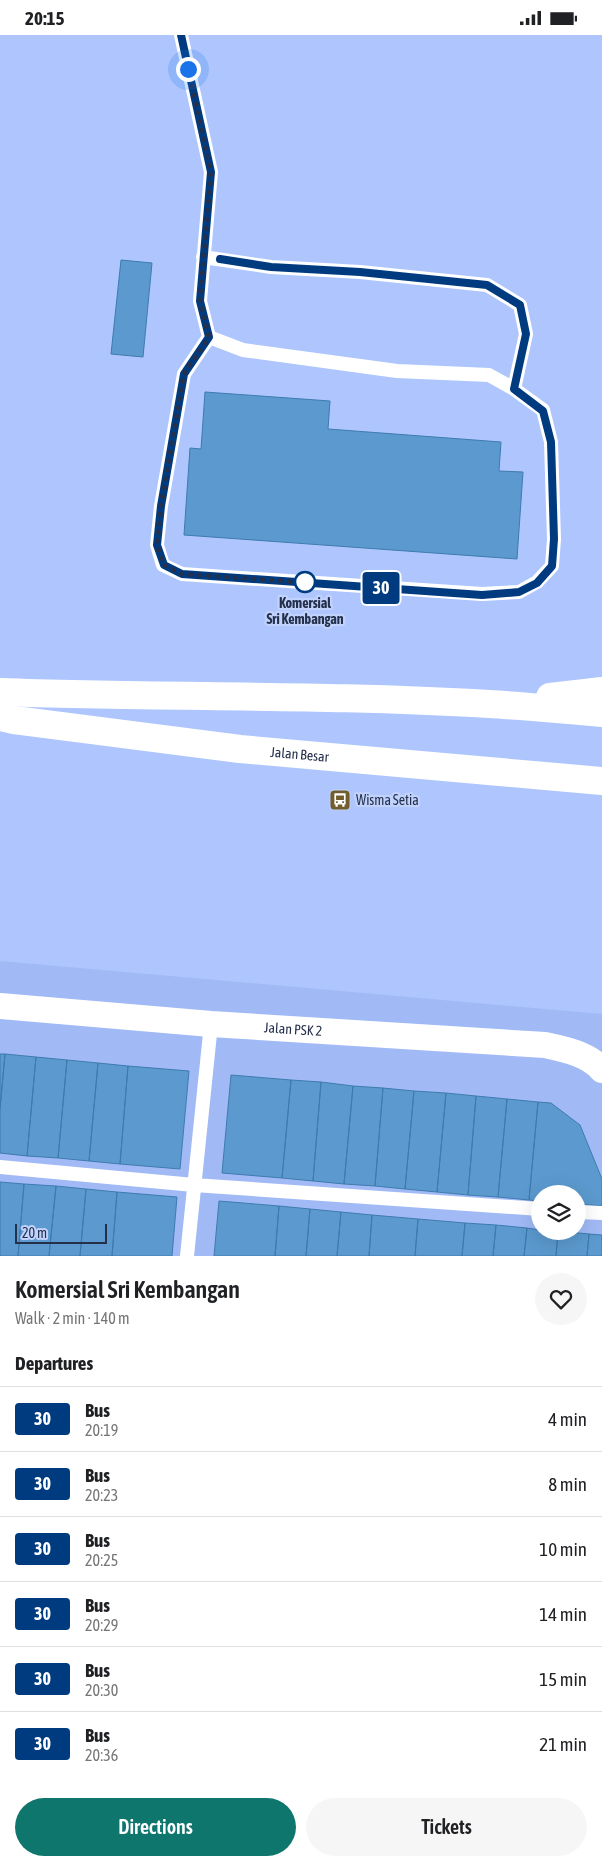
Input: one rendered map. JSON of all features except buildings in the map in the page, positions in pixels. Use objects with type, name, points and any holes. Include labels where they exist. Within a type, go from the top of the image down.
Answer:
[{"type":"main road","points":[[489,703],[602,691]]},
{"type":"main road","points":[[0,692],[489,703],[602,713]]},
{"type":"main road","name":"Jalan Besar","points":[[0,717],[240,749],[602,781]]},
{"type":"main road","points":[[547,775],[602,799]]},
{"type":"street","name":"Jalan PSK 2","points":[[0,1006],[210,1024],[544,1045],[563,1048],[592,1064]]},
{"type":"lane","points":[[181,35],[211,172],[200,301],[209,337],[184,374],[161,506],[157,545],[164,565],[182,574],[482,595],[519,592],[537,583],[552,566],[554,539],[551,442],[543,411],[514,389],[489,375],[397,371],[243,350],[209,337]]},
{"type":"lane","points":[[203,257],[271,267],[360,272],[487,285],[520,305],[526,334],[514,389]]},
{"type":"lane","points":[[187,1256],[210,1024]]},
{"type":"lane","points":[[0,1167],[194,1185],[531,1208]]},
{"type":"lane","points":[[586,1212],[602,1213]]},
{"type":"shaded area","points":[[0,961],[602,1014],[602,1256],[0,1256]]},
{"type":"bus line","name":"30","points":[[181,35],[211,172],[200,301],[209,337],[184,374],[161,506],[157,545],[164,565],[182,574],[482,595],[519,592],[537,583],[552,566],[554,539],[551,442],[543,411],[514,389],[526,334],[520,305],[487,285],[360,272],[271,267],[220,259]]},
{"type":"place","name":"Komersial Sri Kembangan","points":[[305,582]]},
{"type":"place","name":"Wisma Setia","points":[[340,800]]},
{"type":"route","points":[[188,69],[211,172],[200,301],[209,337],[184,374],[172,436],[157,545],[164,565],[182,574],[313,583],[305,582]]}]
